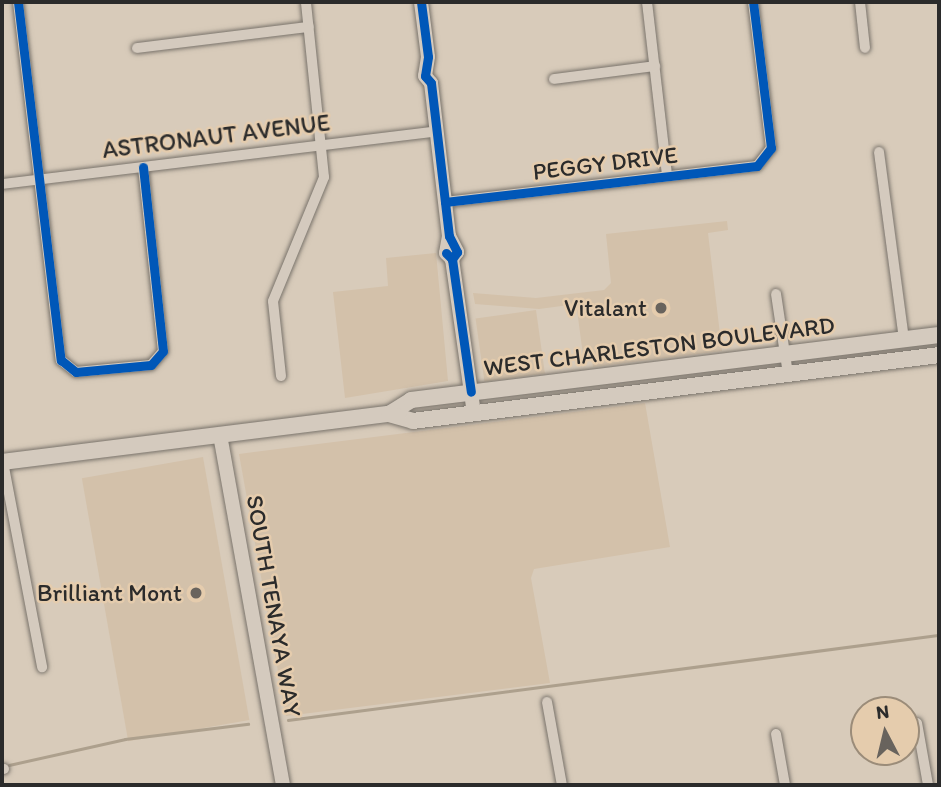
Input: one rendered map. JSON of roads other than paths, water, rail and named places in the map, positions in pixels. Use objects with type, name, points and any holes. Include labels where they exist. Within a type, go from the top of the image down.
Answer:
[{"type":"main road","name":"WEST CHARLESTON BOULEVARD","points":[[389,414],[411,400],[939,335]]},
{"type":"main road","name":"WEST CHARLESTON BOULEVARD","points":[[3,462],[389,414],[413,421],[939,355]]},
{"type":"street","points":[[18,2],[61,360],[67,368],[76,372],[139,366],[158,359],[163,351],[143,167]]},
{"type":"street","points":[[281,376],[273,301],[320,195],[324,177],[306,2]]},
{"type":"street","points":[[421,2],[428,57],[436,74],[431,83],[449,236],[444,243],[452,260],[474,413]]},
{"type":"street","points":[[647,2],[667,175]]},
{"type":"street","name":"PEGGY DRIVE","points":[[445,202],[757,166],[767,159],[771,148],[753,2]]},
{"type":"street","points":[[860,2],[865,48]]},
{"type":"street","points":[[137,48],[309,27]]},
{"type":"street","points":[[554,79],[655,66]]},
{"type":"street","name":"ASTRONAUT AVENUE","points":[[2,184],[437,131]]},
{"type":"street","points":[[879,152],[904,339]]},
{"type":"street","points":[[776,294],[788,374]]},
{"type":"street","name":"SOUTH TENAYA WAY","points":[[220,435],[283,785]]},
{"type":"street","points":[[3,462],[42,667]]},
{"type":"street","points":[[547,702],[562,785]]},
{"type":"street","points":[[776,734],[785,785]]},
{"type":"street","points":[[920,740],[928,785]]},
{"type":"waterway","points":[[288,720],[939,635]]},
{"type":"waterway","points":[[9,765],[125,739],[248,724]]},
{"type":"place","name":"Vitalant","points":[[661,308]]},
{"type":"place","name":"Brilliant Mont","points":[[196,593]]}]
